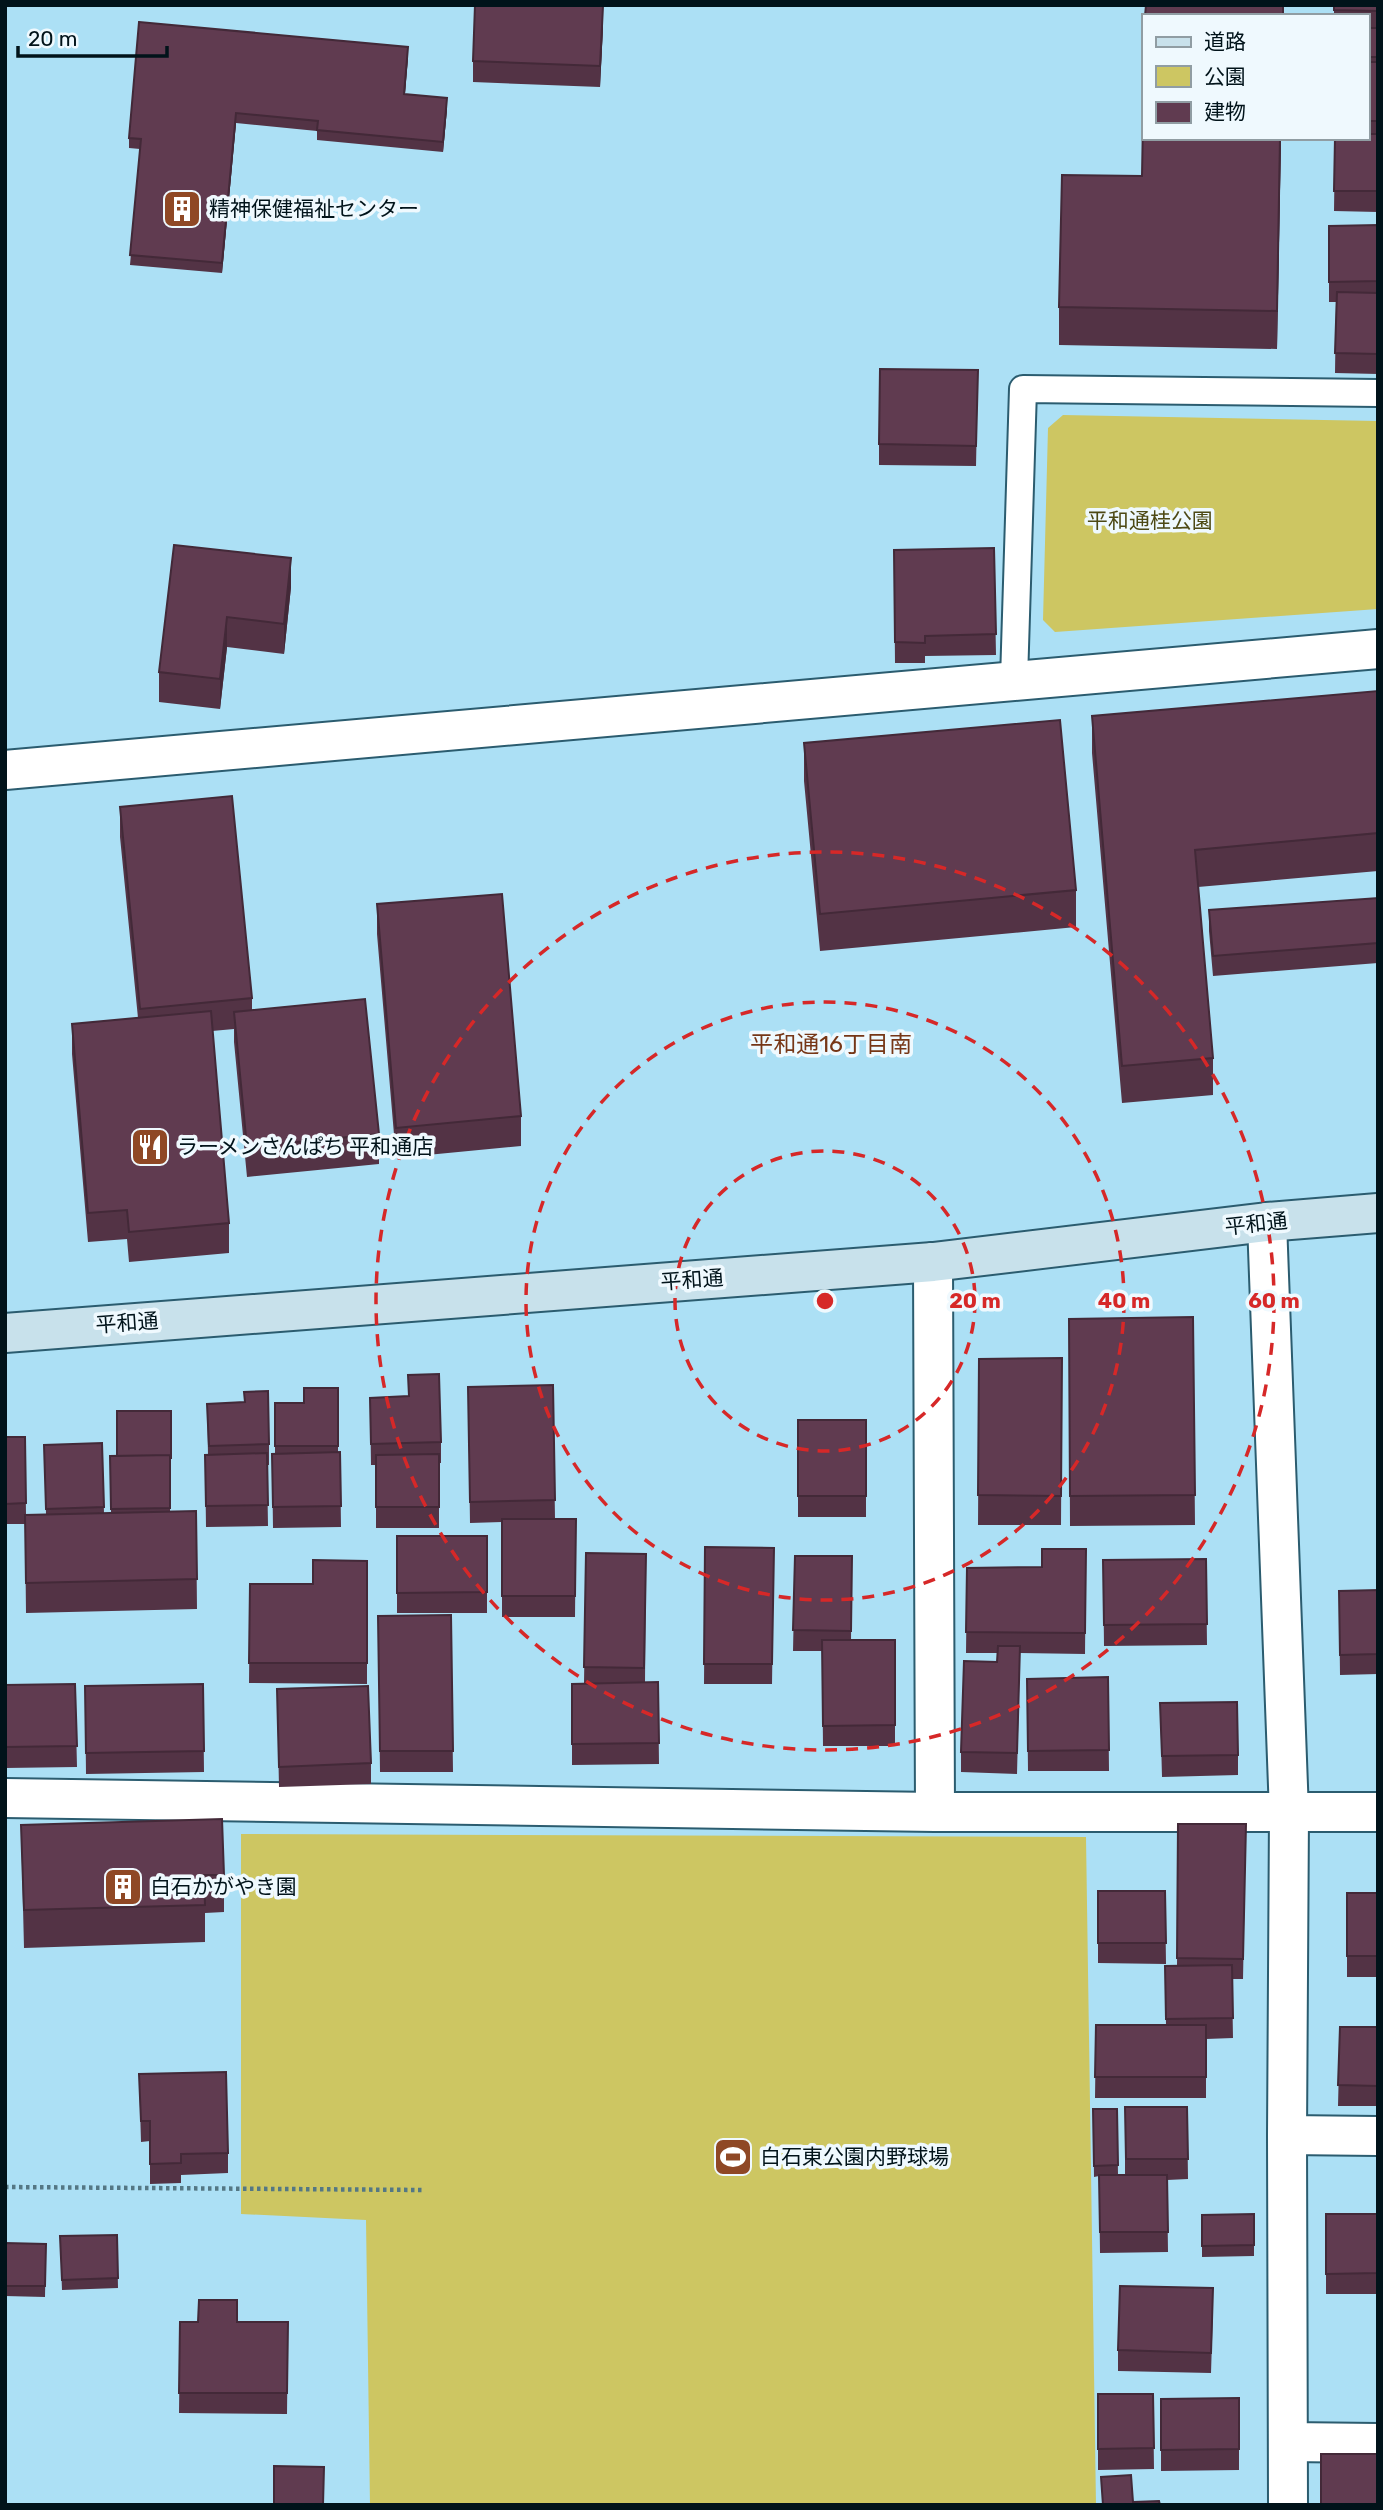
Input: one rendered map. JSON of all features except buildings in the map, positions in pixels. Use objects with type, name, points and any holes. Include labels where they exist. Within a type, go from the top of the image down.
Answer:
[{"type":"street","points":[[5,771],[1378,649]]},
{"type":"street","name":"平和通","points":[[5,1332],[933,1262],[1267,1222],[1378,1213]]},
{"type":"street","points":[[1267,1222],[1289,1813],[1288,2505]]},
{"type":"street","points":[[933,1262],[935,1812]]},
{"type":"street","points":[[5,1798],[935,1812],[1378,1812]]},
{"type":"street","points":[[1287,2135],[1378,2136]]},
{"type":"street","points":[[1288,2442],[1378,2443]]},
{"type":"lane","points":[[1014,680],[1023,389],[1378,393]]},
{"type":"path","points":[[5,2187],[424,2190]]},
{"type":"green space","name":"平和通桂公園","points":[[1063,415],[1378,421],[1378,609],[1055,632],[1043,620],[1048,428]]},
{"type":"green space","points":[[241,1834],[1086,1837],[1096,2505],[370,2505],[366,2220],[241,2214]]},
{"type":"place","name":"精神保健福祉センター","points":[[182,209]]},
{"type":"place","name":"ラーメンさんぱち 平和通店","points":[[150,1147]]},
{"type":"place","name":"白石かがやき園","points":[[123,1887]]},
{"type":"place","name":"白石東公園内野球場","points":[[733,2157]]},
{"type":"district","name":"平和通16丁目南","points":[[831,1044]]}]
